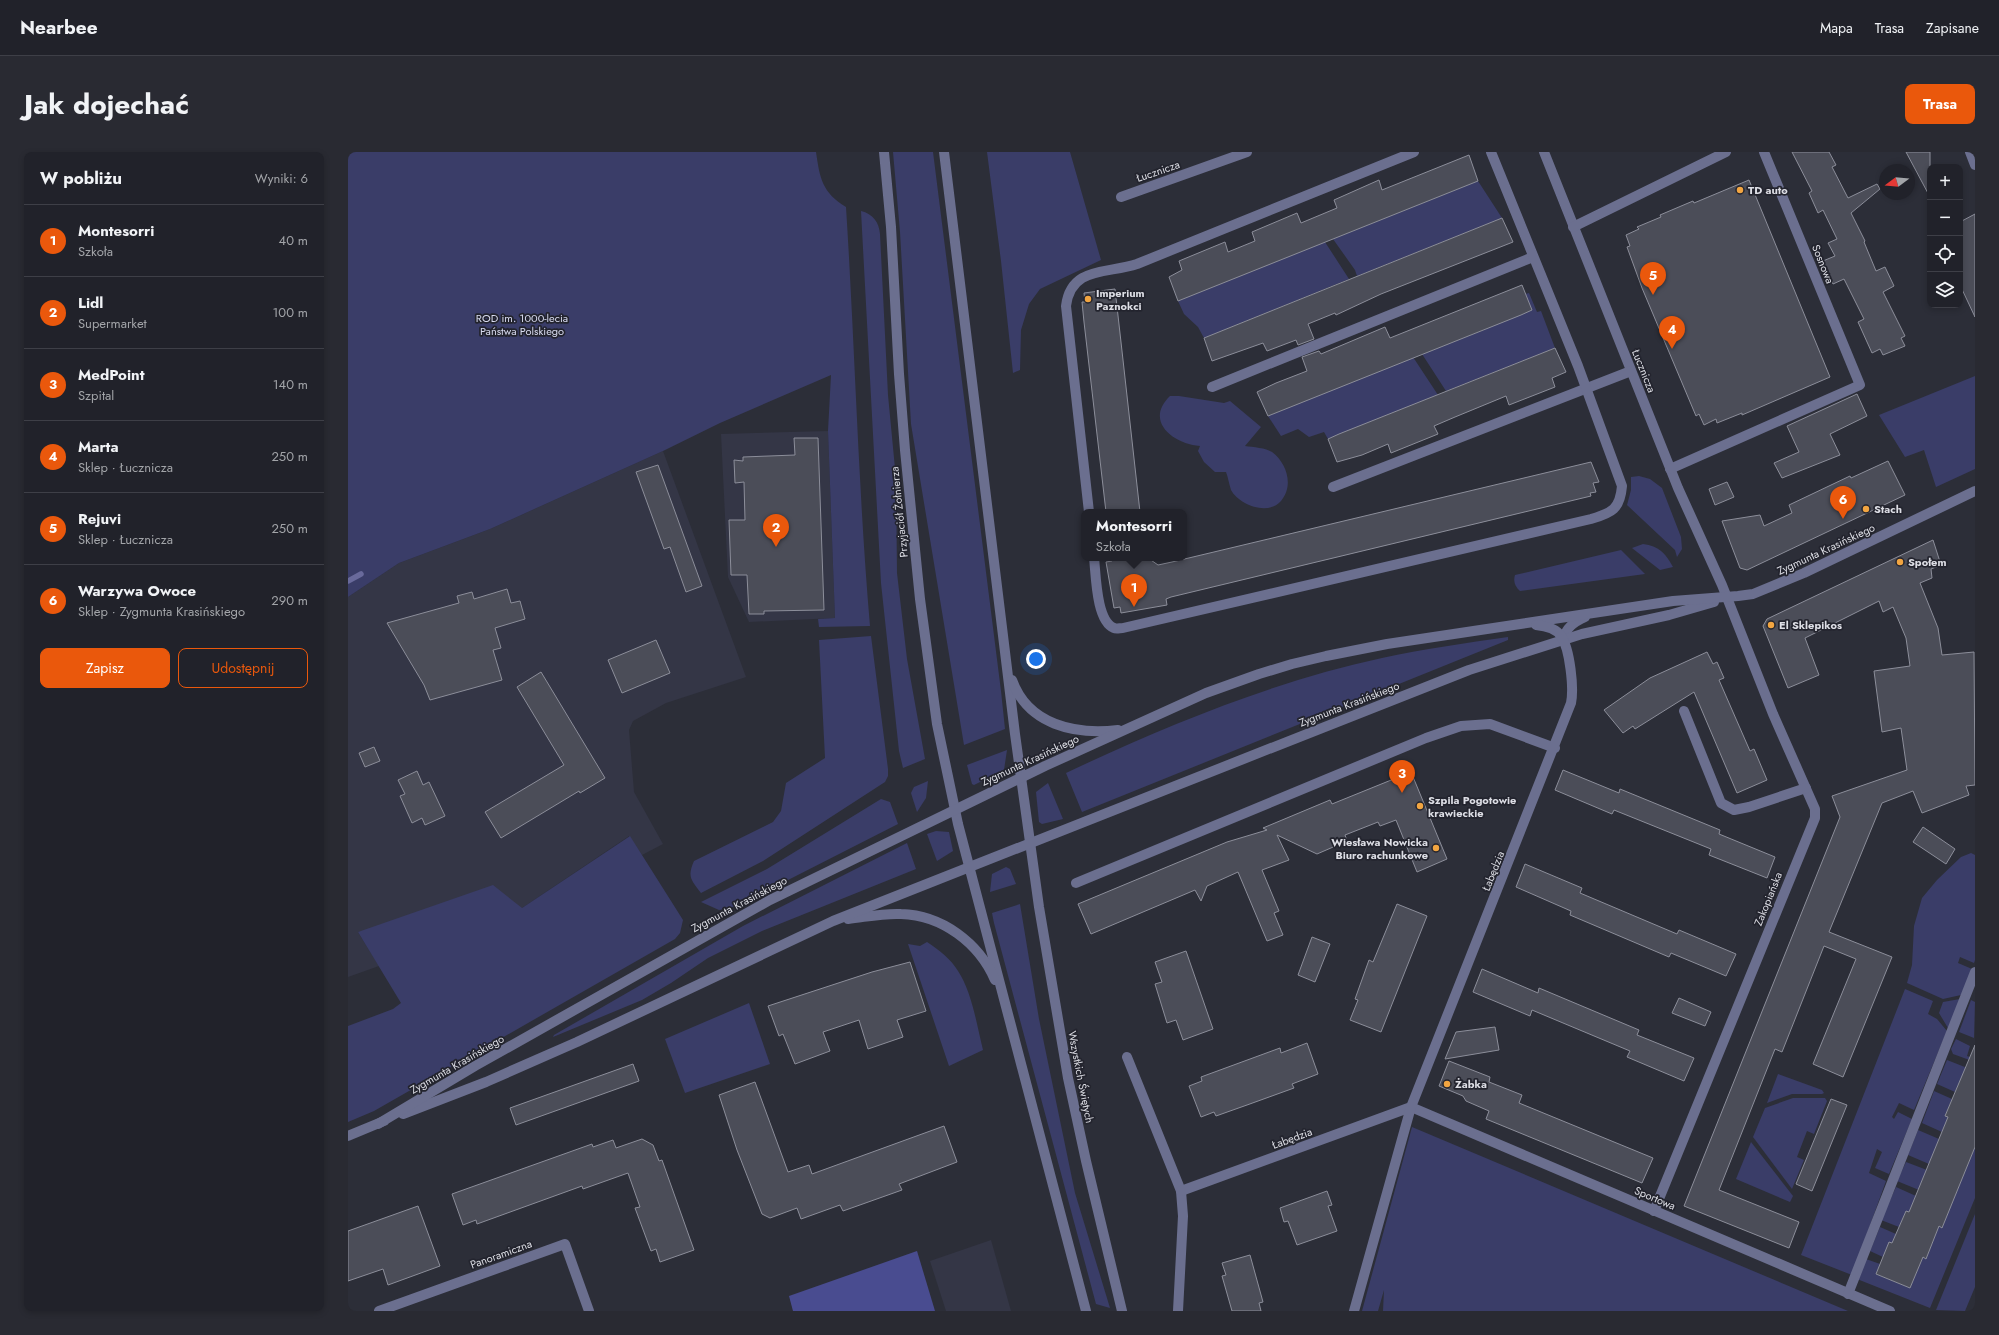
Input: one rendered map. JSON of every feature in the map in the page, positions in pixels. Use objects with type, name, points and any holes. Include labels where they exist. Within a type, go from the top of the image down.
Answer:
[{"type":"street","name":"Przyjaciół Żołnierza","points":[[884,152],[891,227],[899,374],[915,549],[929,673],[954,809],[969,866]]},
{"type":"street","points":[[944,152],[1029,844]]},
{"type":"street","name":"Łucznicza","points":[[1121,197],[1247,152]]},
{"type":"street","points":[[1089,509],[1066,306],[1067,296],[1075,282],[1091,274],[1137,264],[1414,152]]},
{"type":"street","points":[[1094,561],[1100,606],[1103,616],[1114,628],[1123,628],[1606,515],[1617,506],[1621,499],[1622,486],[1586,388],[1491,152]]},
{"type":"street","name":"Łucznicza","points":[[1544,152],[1670,469],[1727,597]]},
{"type":"street","points":[[1573,227],[1726,152]]},
{"type":"street","name":"Sosnowa","points":[[1670,469],[1860,385],[1764,152]]},
{"type":"street","points":[[1970,152],[1975,165]]},
{"type":"street","points":[[1212,387],[1533,257]]},
{"type":"street","points":[[1333,487],[1631,371]]},
{"type":"street","name":"Zygmunta Krasińskiego","points":[[378,1124],[770,900],[954,809],[1206,693],[1258,674],[1292,664],[1387,644],[1683,600],[1753,594],[1788,580],[1975,491]]},
{"type":"street","name":"Zygmunta Krasińskiego","points":[[348,1136],[473,1087],[577,1042],[833,921],[969,866],[1029,844],[1469,670],[1563,640],[1614,626],[1685,611],[1727,597]]},
{"type":"street","name":"Zakopiańska","points":[[1654,1211],[1815,818],[1814,809],[1806,788],[1773,714],[1727,597]]},
{"type":"street","name":"Zygmunta Krasińskiego","points":[[1563,640],[1569,627],[1595,613]]},
{"type":"street","name":"Zygmunta Krasińskiego","points":[[1516,625],[1544,626],[1558,632],[1563,640]]},
{"type":"street","name":"Łabędzia","points":[[1354,1311],[1411,1107],[1569,710],[1573,693],[1573,679],[1563,640]]},
{"type":"street","name":"Zygmunta Krasińskiego","points":[[1006,663],[1015,690],[1022,701],[1041,718],[1064,728],[1084,731],[1124,730]]},
{"type":"street","points":[[1684,711],[1722,803],[1734,810],[1748,807],[1806,788]]},
{"type":"street","points":[[1076,883],[1411,744],[1461,726],[1490,724],[1555,748]]},
{"type":"street","name":"Wszystkich Świętych","points":[[1029,844],[1048,968],[1068,1078],[1086,1161],[1122,1311]]},
{"type":"street","points":[[969,866],[1086,1311]]},
{"type":"street","name":"Zygmunta Krasińskiego","points":[[833,921],[884,914],[902,914],[931,920],[943,925],[956,932],[981,956],[992,973],[1006,1006]]},
{"type":"street","points":[[1848,1294],[1975,972]]},
{"type":"street","points":[[1127,1057],[1181,1191],[1183,1216],[1178,1311]]},
{"type":"street","name":"Łabędzia","points":[[1181,1191],[1411,1107]]},
{"type":"street","name":"Sportowa","points":[[1411,1107],[1890,1311]]},
{"type":"street","name":"Panoramiczna","points":[[379,1311],[565,1244],[589,1311]]},
{"type":"shaded area","points":[[828,431],[835,618],[749,622],[728,577],[721,434]]},
{"type":"shaded area","points":[[663,451],[746,677],[666,703],[633,721],[629,730],[634,792],[663,844],[642,855],[629,836],[522,908],[358,932],[379,966],[348,977],[348,597],[399,563],[490,529]]},
{"type":"shaded area","points":[[991,1240],[1011,1311],[946,1311],[930,1261]]},
{"type":"shaded area","points":[[917,1251],[935,1311],[793,1311],[789,1296]]},
{"type":"green space","name":"ROD im. 1000-lecia Państwa Polskiego","points":[[348,152],[816,152],[821,177],[827,190],[846,207],[862,522],[870,626],[819,627],[818,619],[835,618],[828,431],[831,375],[720,423],[663,451],[490,529],[399,563],[348,597]]},
{"type":"green space","points":[[893,152],[933,152],[1001,691],[1005,729],[964,745],[911,424],[900,232]]},
{"type":"green space","points":[[987,152],[1070,152],[1101,260],[1040,289],[1029,304],[1021,330],[1020,370],[1013,373],[1001,261]]},
{"type":"green space","points":[[1478,181],[1502,218],[1357,276],[1355,270],[1333,239]]},
{"type":"green space","points":[[861,211],[869,214],[875,219],[880,234],[888,395],[896,479],[897,573],[907,659],[925,759],[903,768],[899,751],[881,583]]},
{"type":"green space","points":[[1325,242],[1349,279],[1204,338],[1198,327],[1184,314],[1178,301]]},
{"type":"green space","points":[[1529,293],[1537,312],[1541,311],[1555,348],[1446,391],[1422,354],[1484,330],[1525,294]]},
{"type":"green space","points":[[1413,357],[1438,395],[1328,439],[1324,432],[1309,437],[1298,429],[1281,436],[1268,416]]},
{"type":"green space","points":[[1975,376],[1975,469],[1936,487],[1924,450],[1905,457],[1879,415]]},
{"type":"green space","points":[[1170,396],[1224,403],[1230,401],[1261,427],[1245,446],[1272,452],[1282,462],[1288,482],[1285,495],[1281,501],[1269,508],[1262,508],[1254,507],[1240,500],[1231,490],[1226,472],[1215,472],[1204,462],[1198,451],[1200,446],[1180,441],[1165,430],[1161,422],[1160,414],[1163,405]]},
{"type":"green space","points":[[1639,476],[1650,479],[1662,488],[1681,537],[1682,549],[1677,557],[1675,550],[1627,505],[1631,490],[1631,477]]},
{"type":"green space","points":[[1643,544],[1653,546],[1661,551],[1673,567],[1660,570],[1632,548]]},
{"type":"green space","points":[[1621,550],[1645,574],[1520,591],[1515,584],[1515,575]]},
{"type":"green space","points":[[871,636],[888,769],[888,776],[885,782],[763,861],[701,893],[691,878],[691,871],[694,861],[773,822],[781,811],[786,783],[825,758],[819,640]]},
{"type":"green space","points":[[1508,637],[1508,640],[1082,812],[1066,773],[1142,738],[1221,706],[1301,679],[1382,658],[1445,646]]},
{"type":"green space","points":[[1007,750],[1004,770],[974,785],[972,784],[967,765]]},
{"type":"green space","points":[[928,781],[926,798],[917,812],[911,793],[914,787]]},
{"type":"green space","points":[[1048,783],[1063,819],[1042,824],[1039,822],[1036,792]]},
{"type":"green space","points":[[881,799],[890,802],[898,824],[737,906],[719,910],[701,902],[767,869]]},
{"type":"green space","points":[[936,831],[949,832],[953,851],[937,861],[927,834]]},
{"type":"green space","points":[[630,836],[683,920],[680,933],[675,939],[374,1111],[348,1122],[348,1026],[393,1009],[401,1003],[358,932],[493,885],[522,908]]},
{"type":"green space","points":[[907,843],[916,869],[762,931],[708,958],[671,983],[642,1000],[553,1037],[554,1035],[743,926]]},
{"type":"green space","points":[[1971,853],[1975,855],[1975,960],[1974,963],[1960,957],[1958,963],[1972,969],[1961,995],[1943,999],[1907,983],[1912,965],[1914,926],[1922,898],[1937,880],[1961,857]]},
{"type":"green space","points":[[1006,867],[1010,869],[1016,884],[990,892],[992,874]]},
{"type":"green space","points":[[1020,904],[1039,1019],[1075,1193],[1110,1308],[1096,1304],[994,923],[992,913]]},
{"type":"green space","points":[[927,942],[948,959],[963,979],[974,1009],[983,1050],[949,1066],[908,944],[920,946]]},
{"type":"green space","points":[[1905,989],[1933,1001],[1928,1014],[1937,1019],[1947,1031],[1914,1110],[1899,1103],[1892,1117],[1894,1119],[1898,1112],[1912,1119],[1889,1174],[1875,1168],[1882,1152],[1877,1149],[1869,1173],[1886,1181],[1852,1275],[1801,1255]]},
{"type":"green space","points":[[1960,999],[1948,1028],[1939,1013],[1943,1002]]},
{"type":"green space","points":[[1971,1000],[1975,1002],[1974,1038],[1959,1032]]},
{"type":"green space","points":[[749,1003],[770,1064],[685,1093],[665,1039]]},
{"type":"green space","points":[[1956,1039],[1970,1046],[1967,1056],[1975,1059],[1975,1062],[1953,1054],[1951,1049]]},
{"type":"green space","points":[[1947,1060],[1975,1071],[1959,1083],[1955,1092],[1937,1084]]},
{"type":"green space","points":[[1778,1074],[1822,1090],[1824,1093],[1792,1094],[1767,1103]]},
{"type":"green space","points":[[1934,1091],[1952,1099],[1945,1116],[1948,1117],[1942,1132],[1922,1123]]},
{"type":"green space","points":[[1793,1098],[1825,1098],[1827,1101],[1814,1134],[1807,1131],[1797,1157],[1804,1160],[1792,1189],[1753,1137],[1765,1108]]},
{"type":"green space","points":[[1412,1127],[1848,1311],[1383,1311],[1384,1290],[1378,1311],[1362,1311]]},
{"type":"green space","points":[[1918,1130],[1939,1139],[1929,1164],[1908,1155]]},
{"type":"green space","points":[[1751,1142],[1793,1196],[1790,1202],[1736,1179]]},
{"type":"green space","points":[[1975,1147],[1975,1198],[1930,1308],[1857,1279],[1866,1259],[1880,1264],[1876,1274],[1910,1288],[1923,1257],[1926,1258],[1939,1226],[1942,1227]]},
{"type":"green space","points":[[1906,1162],[1927,1170],[1919,1190],[1897,1181]]},
{"type":"green space","points":[[1896,1187],[1916,1196],[1909,1212],[1906,1211],[1899,1227],[1881,1220]]},
{"type":"green space","points":[[1975,1214],[1975,1287],[1965,1311],[1936,1310]]},
{"type":"green space","points":[[1880,1227],[1896,1234],[1893,1243],[1883,1257],[1870,1251]]},
{"type":"building","points":[[1792,152],[1829,152],[1836,165],[1832,167],[1848,198],[1877,184],[1879,187],[1879,190],[1851,213],[1865,241],[1864,242],[1876,271],[1885,267],[1894,286],[1883,292],[1905,336],[1901,338],[1905,346],[1883,355],[1880,349],[1872,353],[1858,322],[1864,319],[1844,279],[1833,284],[1823,261],[1835,256],[1828,243],[1837,239],[1823,210],[1818,213],[1809,193],[1812,191]]},
{"type":"building","points":[[1906,152],[1930,152],[1930,164],[1927,164],[1927,191],[1915,169],[1915,164],[1912,164]]},
{"type":"building","points":[[1469,155],[1478,181],[1178,301],[1169,277],[1182,270],[1179,261],[1225,242],[1228,252],[1255,241],[1252,232],[1297,213],[1301,223],[1337,208],[1334,200],[1379,180],[1382,190]]},
{"type":"building","points":[[1749,180],[1830,377],[1742,415],[1742,413],[1717,423],[1716,419],[1704,425],[1699,414],[1696,416],[1642,288],[1627,247],[1630,246],[1626,235],[1639,229],[1637,227],[1661,217],[1660,215],[1693,201],[1694,203]]},
{"type":"building","points":[[1975,214],[1975,317],[1963,291],[1963,220]]},
{"type":"building","points":[[1502,218],[1513,242],[1381,294],[1336,315],[1335,313],[1308,324],[1314,339],[1298,345],[1296,340],[1267,351],[1263,343],[1212,361],[1204,338]]},
{"type":"building","points":[[1522,285],[1532,310],[1268,416],[1257,392],[1307,371],[1302,357],[1319,351],[1321,354],[1385,327],[1390,338]]},
{"type":"building","points":[[1115,289],[1140,509],[1106,509],[1084,322],[1082,302],[1085,302],[1084,293]]},
{"type":"building","points":[[1555,348],[1566,372],[1552,378],[1555,387],[1509,405],[1506,396],[1434,426],[1438,434],[1391,453],[1388,444],[1362,455],[1337,462],[1328,439]]},
{"type":"building","points":[[1857,394],[1867,416],[1830,434],[1840,455],[1782,478],[1774,463],[1799,452],[1787,426]]},
{"type":"building","points":[[794,438],[818,438],[824,610],[764,611],[764,614],[749,614],[747,575],[731,575],[729,520],[745,520],[744,482],[735,483],[734,460],[743,461],[743,457],[795,455]]},
{"type":"building","points":[[1888,461],[1905,495],[1747,570],[1740,568],[1722,521],[1760,515],[1764,526],[1792,513],[1789,505],[1850,476],[1851,478]]},
{"type":"building","points":[[1591,462],[1599,482],[1593,483],[1596,492],[1590,493],[1591,496],[1171,597],[1166,599],[1167,605],[1121,613],[1120,607],[1114,608],[1106,562],[1152,561],[1158,565],[1176,561],[1187,561],[1187,558]]},
{"type":"building","points":[[658,465],[702,586],[686,592],[670,547],[664,549],[636,472]]},
{"type":"building","points":[[1727,482],[1734,497],[1715,505],[1709,489]]},
{"type":"building","points":[[1933,540],[1941,565],[1931,569],[1932,578],[1920,583],[1938,628],[1942,655],[1974,652],[1975,785],[1966,786],[1969,795],[1922,813],[1913,791],[1882,803],[1829,932],[1892,957],[1843,1077],[1813,1064],[1856,959],[1824,946],[1782,1052],[1775,1049],[1719,1190],[1799,1222],[1789,1248],[1684,1206],[1840,817],[1832,796],[1907,770],[1901,728],[1882,732],[1874,671],[1910,666],[1906,638],[1893,607],[1883,612],[1879,601],[1805,638],[1819,675],[1788,688],[1763,626],[1767,619]]},
{"type":"building","points":[[507,589],[511,603],[520,601],[525,619],[495,628],[501,648],[493,650],[502,680],[430,700],[424,685],[387,623],[459,603],[457,596],[472,592],[474,599]]},
{"type":"building","points":[[656,640],[670,673],[622,693],[608,660]]},
{"type":"building","points":[[1707,652],[1713,664],[1717,662],[1724,678],[1719,680],[1750,751],[1754,749],[1767,780],[1737,793],[1694,692],[1635,729],[1633,726],[1623,733],[1604,710],[1650,678]]},
{"type":"building","points":[[541,672],[605,778],[580,793],[579,791],[501,838],[485,812],[564,765],[517,687]]},
{"type":"building","points":[[374,747],[380,761],[365,767],[359,753]]},
{"type":"building","points":[[1563,770],[1619,793],[1620,789],[1720,830],[1719,834],[1775,857],[1767,878],[1709,855],[1711,849],[1614,810],[1612,814],[1555,790]]},
{"type":"building","points":[[417,771],[423,785],[429,782],[445,816],[425,825],[422,818],[412,823],[400,796],[405,794],[398,780]]},
{"type":"building","points":[[1411,772],[1447,859],[1417,872],[1396,820],[1380,826],[1378,822],[1345,835],[1347,841],[1317,854],[1277,835],[1289,860],[1262,870],[1279,911],[1274,913],[1283,935],[1267,941],[1238,872],[1207,886],[1201,901],[1195,890],[1091,934],[1078,904],[1227,842],[1267,830],[1263,828],[1330,800],[1332,804]]},
{"type":"building","points":[[1923,827],[1955,849],[1946,864],[1913,842]]},
{"type":"building","points":[[1525,864],[1582,888],[1580,893],[1677,934],[1679,930],[1736,954],[1726,976],[1671,953],[1669,957],[1570,915],[1571,911],[1516,887]]},
{"type":"building","points":[[1397,904],[1427,916],[1381,1032],[1350,1020],[1358,1000],[1355,999],[1369,960],[1373,962]]},
{"type":"building","points":[[1312,937],[1330,944],[1315,982],[1298,975]]},
{"type":"building","points":[[1186,951],[1213,1029],[1183,1040],[1176,1020],[1167,1023],[1155,984],[1162,982],[1155,962]]},
{"type":"building","points":[[910,962],[926,1011],[897,1020],[903,1037],[868,1049],[859,1020],[823,1032],[830,1051],[795,1064],[783,1034],[779,1036],[768,1006],[872,972]]},
{"type":"building","points":[[1482,969],[1538,993],[1539,988],[1639,1030],[1637,1035],[1694,1058],[1684,1081],[1627,1057],[1630,1051],[1532,1010],[1530,1016],[1473,992]]},
{"type":"building","points":[[1679,998],[1711,1012],[1705,1026],[1672,1013]]},
{"type":"building","points":[[1495,1027],[1499,1050],[1445,1059],[1456,1032]]},
{"type":"building","points":[[1307,1043],[1318,1074],[1292,1084],[1294,1088],[1216,1116],[1214,1112],[1201,1117],[1189,1086],[1202,1081],[1201,1077],[1280,1048],[1281,1053]]},
{"type":"building","points":[[1975,1045],[1975,1147],[1942,1228],[1939,1226],[1926,1259],[1923,1257],[1910,1288],[1876,1274],[1889,1242],[1892,1243],[1906,1211],[1909,1212],[1948,1117],[1945,1116]]},
{"type":"building","points":[[1449,1061],[1490,1077],[1489,1082],[1522,1095],[1519,1103],[1653,1158],[1642,1183],[1486,1119],[1489,1111],[1466,1101],[1463,1096],[1439,1086]]},
{"type":"building","points":[[633,1064],[639,1081],[516,1125],[510,1108]]},
{"type":"building","points":[[755,1082],[788,1172],[809,1165],[812,1174],[944,1126],[957,1162],[899,1184],[902,1190],[843,1211],[840,1205],[801,1219],[797,1208],[770,1218],[762,1214],[737,1150],[719,1095]]},
{"type":"building","points":[[1831,1099],[1847,1105],[1812,1191],[1796,1184]]},
{"type":"building","points":[[642,1139],[653,1145],[659,1161],[662,1160],[694,1250],[660,1262],[656,1249],[651,1251],[635,1208],[640,1207],[628,1173],[583,1189],[582,1186],[477,1224],[476,1220],[463,1225],[452,1194],[592,1144],[593,1147],[613,1140],[616,1148]]},
{"type":"building","points":[[1327,1191],[1332,1205],[1328,1206],[1337,1231],[1297,1245],[1288,1221],[1284,1222],[1280,1208]]},
{"type":"building","points":[[418,1206],[440,1266],[388,1285],[383,1269],[348,1281],[348,1231]]},
{"type":"building","points":[[1250,1255],[1263,1302],[1259,1303],[1261,1311],[1232,1311],[1222,1276],[1226,1275],[1222,1263]]},
{"type":"waterway","points":[[348,581],[361,574]]},
{"type":"place","name":"TD auto","points":[[1740,190]]},
{"type":"place","name":"Rejuvi","points":[[1653,295]]},
{"type":"place","name":"Imperium Paznokci","points":[[1088,299]]},
{"type":"place","name":"Marta","points":[[1672,349]]},
{"type":"place","name":"Stach","points":[[1866,509]]},
{"type":"place","name":"Warzywa Owoce","points":[[1843,519]]},
{"type":"place","name":"Lidl","points":[[776,547]]},
{"type":"place","name":"Społem","points":[[1900,562]]},
{"type":"place","name":"Montesorri","points":[[1134,607]]},
{"type":"place","name":"El Sklepikos","points":[[1771,625]]},
{"type":"place","name":"MedPoint","points":[[1402,793]]},
{"type":"place","name":"Szpila Pogotowie krawieckie","points":[[1420,806]]},
{"type":"place","name":"Wiesława Nowicka Biuro rachunkowe","points":[[1436,848]]},
{"type":"place","name":"Żabka","points":[[1447,1084]]}]
